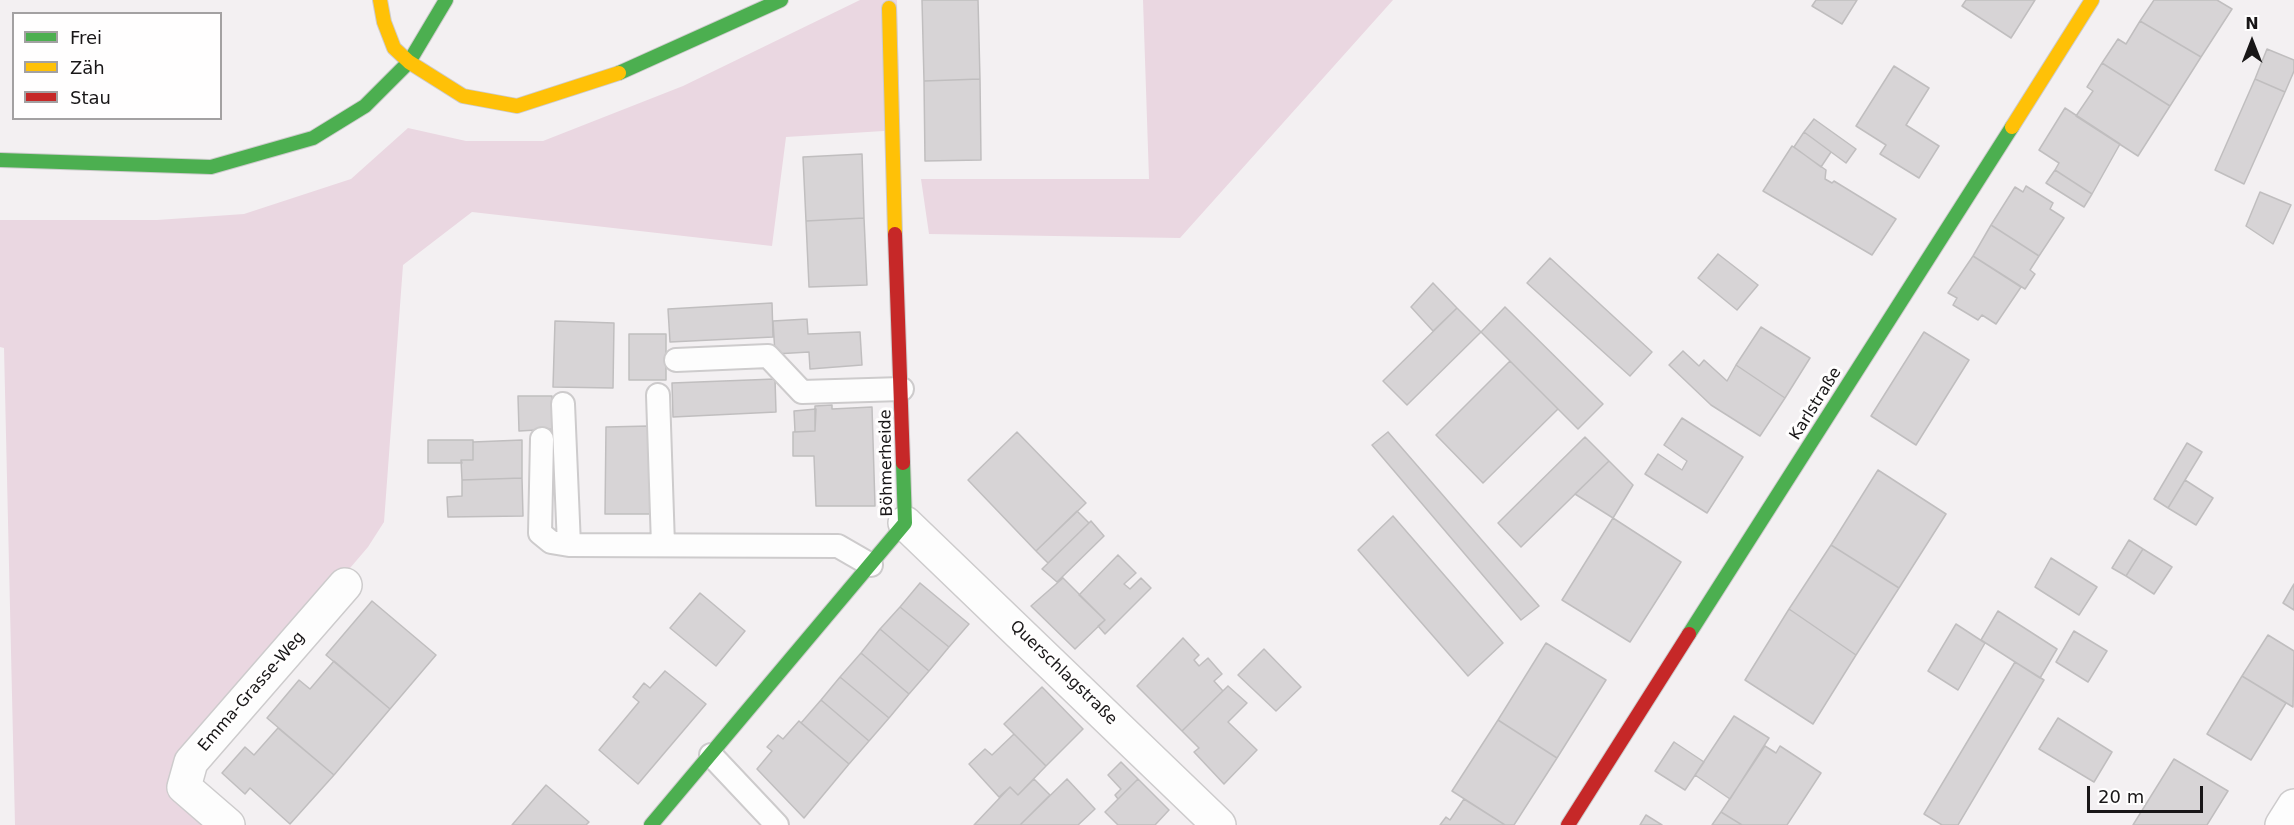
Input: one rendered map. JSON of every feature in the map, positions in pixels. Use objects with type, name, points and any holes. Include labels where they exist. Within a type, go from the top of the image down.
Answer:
[{"type":"main road","points":[[380,0],[384,22],[394,48],[409,62],[463,96],[517,106],[609,77],[781,0]]},
{"type":"main road","points":[[0,160],[211,167],[313,138],[365,106],[409,62],[446,0]]},
{"type":"main road","name":"Karlstraße","points":[[1568,825],[2092,0]]},
{"type":"main road","name":"Böhmerheide","points":[[651,825],[905,523],[902,389],[890,106],[889,8]]},
{"type":"street","name":"Querschlagstraße","points":[[905,523],[1219,825]]},
{"type":"street","name":"Emma-Grasse-Weg","points":[[228,825],[184,787],[191,762],[345,585]]},
{"type":"street","points":[[2282,825],[2294,806]]},
{"type":"lane","points":[[676,360],[768,356],[802,392],[902,389]]},
{"type":"lane","points":[[658,395],[663,545]]},
{"type":"lane","points":[[563,404],[569,545]]},
{"type":"lane","points":[[542,439],[540,532],[551,542],[569,545],[838,546],[872,565]]},
{"type":"lane","points":[[711,755],[777,825]]},
{"type":"shaded area","points":[[860,0],[897,0],[900,130],[786,137],[772,246],[472,212],[403,265],[384,522],[368,547],[186,760],[218,825],[15,825],[4,348],[0,347],[0,220],[157,220],[244,214],[351,179],[408,128],[466,141],[543,141],[683,86]]},
{"type":"shaded area","points":[[1143,0],[1393,0],[1180,238],[929,234],[921,179],[1149,179]]},
{"type":"building","points":[[922,0],[978,0],[980,79],[924,81]]},
{"type":"building","points":[[1816,0],[1857,0],[1842,24],[1812,6]]},
{"type":"building","points":[[1966,0],[2035,0],[2011,38],[1962,6]]},
{"type":"building","points":[[2154,0],[2217,0],[2232,9],[2201,57],[2140,21]]},
{"type":"building","points":[[2140,21],[2201,57],[2170,106],[2102,63],[2118,39],[2126,44]]},
{"type":"building","points":[[2267,49],[2294,60],[2294,71],[2285,92],[2255,79]]},
{"type":"building","points":[[2102,63],[2170,106],[2138,156],[2076,116],[2093,91],[2087,87]]},
{"type":"building","points":[[1894,66],[1929,88],[1906,125],[1939,146],[1919,178],[1880,154],[1886,145],[1856,126]]},
{"type":"building","points":[[980,79],[981,160],[925,161],[924,81]]},
{"type":"building","points":[[2255,79],[2285,92],[2244,184],[2215,170]]},
{"type":"building","points":[[2065,108],[2120,144],[2092,194],[2055,170],[2059,163],[2039,150]]},
{"type":"building","points":[[1814,119],[1856,149],[1846,163],[1804,132]]},
{"type":"building","points":[[1804,132],[1831,152],[1821,167],[1794,147]]},
{"type":"building","points":[[1792,146],[1826,170],[1825,179],[1832,183],[1834,181],[1896,219],[1872,255],[1763,191]]},
{"type":"building","points":[[862,154],[864,218],[806,221],[803,157]]},
{"type":"building","points":[[2055,170],[2092,194],[2084,207],[2046,183]]},
{"type":"building","points":[[2026,186],[2053,203],[2050,209],[2064,218],[2039,256],[1991,225],[2015,187],[2023,192]]},
{"type":"building","points":[[2260,192],[2291,205],[2273,244],[2246,226]]},
{"type":"building","points":[[864,218],[867,285],[809,287],[806,221]]},
{"type":"building","points":[[1991,225],[2039,256],[2030,270],[2035,274],[2025,289],[1973,256]]},
{"type":"building","points":[[1718,254],[1758,285],[1737,310],[1698,278]]},
{"type":"building","points":[[1973,256],[2021,287],[1996,324],[1982,315],[1978,320],[1953,305],[1957,298],[1948,293]]},
{"type":"building","points":[[1550,258],[1652,352],[1630,376],[1527,283]]},
{"type":"building","points":[[1433,283],[1457,308],[1433,331],[1411,307]]},
{"type":"building","points":[[772,303],[773,337],[670,342],[668,309]]},
{"type":"building","points":[[1505,307],[1603,404],[1578,429],[1481,332]]},
{"type":"building","points":[[1457,308],[1481,332],[1407,405],[1383,381]]},
{"type":"building","points":[[807,319],[808,334],[860,332],[862,365],[810,369],[809,352],[775,354],[773,321]]},
{"type":"building","points":[[555,321],[614,323],[613,388],[553,387]]},
{"type":"building","points":[[1761,327],[1810,358],[1785,398],[1736,365]]},
{"type":"building","points":[[1924,332],[1969,360],[1916,445],[1871,416]]},
{"type":"building","points":[[629,334],[666,334],[666,380],[629,380]]},
{"type":"building","points":[[1683,351],[1699,366],[1704,360],[1727,381],[1736,365],[1785,398],[1760,436],[1711,405],[1669,365]]},
{"type":"building","points":[[1510,361],[1558,409],[1483,483],[1436,435]]},
{"type":"building","points":[[775,379],[776,412],[673,417],[672,383]]},
{"type":"building","points":[[518,396],[552,396],[554,429],[519,431]]},
{"type":"building","points":[[832,405],[832,409],[872,407],[875,506],[816,506],[814,456],[793,456],[793,432],[815,431],[815,406]]},
{"type":"building","points":[[816,409],[815,431],[795,432],[794,411]]},
{"type":"building","points":[[1682,418],[1743,457],[1707,513],[1645,474],[1658,454],[1682,470],[1687,461],[1664,445]]},
{"type":"building","points":[[649,426],[650,514],[605,514],[606,427]]},
{"type":"building","points":[[1017,432],[1086,503],[1036,551],[968,480]]},
{"type":"building","points":[[1388,432],[1539,606],[1521,620],[1372,445]]},
{"type":"building","points":[[1585,437],[1609,461],[1521,547],[1498,523]]},
{"type":"building","points":[[428,440],[473,440],[473,460],[461,460],[462,463],[428,463]]},
{"type":"building","points":[[522,440],[522,478],[462,480],[461,460],[473,460],[473,442]]},
{"type":"building","points":[[2187,443],[2202,452],[2168,508],[2154,499]]},
{"type":"building","points":[[1609,461],[1633,485],[1613,518],[1575,494]]},
{"type":"building","points":[[1878,470],[1946,514],[1899,588],[1831,545]]},
{"type":"building","points":[[522,478],[523,516],[448,517],[447,497],[462,496],[462,480]]},
{"type":"building","points":[[2185,480],[2213,498],[2196,525],[2168,508]]},
{"type":"building","points":[[1077,511],[1089,523],[1048,563],[1036,551]]},
{"type":"building","points":[[1393,516],[1503,643],[1468,676],[1358,550]]},
{"type":"building","points":[[1613,518],[1681,562],[1630,642],[1562,600]]},
{"type":"building","points":[[1091,521],[1104,536],[1057,582],[1042,569]]},
{"type":"building","points":[[2129,540],[2143,549],[2126,576],[2112,568]]},
{"type":"building","points":[[1831,545],[1899,588],[1856,655],[1789,609]]},
{"type":"building","points":[[2143,549],[2172,567],[2154,594],[2126,576]]},
{"type":"building","points":[[1118,555],[1136,573],[1124,584],[1130,589],[1141,578],[1151,588],[1105,634],[1098,626],[1105,620],[1079,595]]},
{"type":"building","points":[[2051,558],[2097,587],[2079,615],[2035,587]]},
{"type":"building","points":[[1063,578],[1105,620],[1075,649],[1031,606]]},
{"type":"building","points":[[920,583],[969,624],[949,647],[900,607]]},
{"type":"building","points":[[2294,584],[2294,610],[2283,603]]},
{"type":"building","points":[[700,593],[745,631],[716,666],[670,628]]},
{"type":"building","points":[[372,601],[436,655],[390,709],[326,655]]},
{"type":"building","points":[[900,607],[949,647],[929,671],[880,629]]},
{"type":"building","points":[[1789,609],[1856,655],[1813,724],[1745,680]]},
{"type":"building","points":[[1998,611],[2057,649],[2040,678],[1981,640]]},
{"type":"building","points":[[1956,624],[1985,643],[1958,690],[1928,671]]},
{"type":"building","points":[[880,629],[929,671],[909,694],[861,653]]},
{"type":"building","points":[[2074,631],[2107,651],[2088,682],[2056,662]]},
{"type":"building","points":[[2268,635],[2294,651],[2293,707],[2242,676]]},
{"type":"building","points":[[1183,638],[1199,655],[1194,660],[1199,666],[1208,658],[1222,674],[1214,681],[1223,691],[1182,731],[1137,686]]},
{"type":"building","points":[[1546,643],[1606,680],[1557,758],[1498,720]]},
{"type":"building","points":[[1264,649],[1301,687],[1276,711],[1238,675]]},
{"type":"building","points":[[861,653],[909,694],[889,718],[840,677]]},
{"type":"building","points":[[334,661],[390,709],[334,775],[267,718],[299,680],[310,689]]},
{"type":"building","points":[[2015,662],[2044,680],[1958,825],[1942,825],[1924,814]]},
{"type":"building","points":[[665,671],[706,704],[638,784],[599,750],[639,702],[633,697],[644,683],[650,688]]},
{"type":"building","points":[[2242,676],[2286,703],[2251,760],[2207,734]]},
{"type":"building","points":[[840,677],[889,718],[869,741],[821,700]]},
{"type":"building","points":[[1228,686],[1247,703],[1228,722],[1257,750],[1224,784],[1194,752],[1199,748],[1182,731]]},
{"type":"building","points":[[1042,687],[1083,729],[1046,766],[1004,724]]},
{"type":"building","points":[[821,700],[869,741],[849,764],[801,723]]},
{"type":"building","points":[[1734,716],[1769,738],[1730,799],[1695,775]]},
{"type":"building","points":[[2058,718],[2112,752],[2094,782],[2039,749]]},
{"type":"building","points":[[1498,720],[1557,758],[1514,825],[1505,825],[1452,791]]},
{"type":"building","points":[[799,721],[849,764],[804,818],[757,769],[772,751],[767,747],[778,735],[783,739]]},
{"type":"building","points":[[278,728],[334,775],[290,824],[250,788],[245,794],[222,773],[245,747],[254,755]]},
{"type":"building","points":[[1014,734],[1046,766],[1018,795],[1010,787],[999,797],[969,764],[985,749],[992,755]]},
{"type":"building","points":[[1674,742],[1704,762],[1685,790],[1655,771]]},
{"type":"building","points":[[1765,746],[1776,753],[1780,746],[1821,773],[1787,825],[1742,825],[1721,812]]},
{"type":"building","points":[[2174,759],[2228,791],[2207,825],[2133,825]]},
{"type":"building","points":[[1121,762],[1138,779],[1118,799],[1115,795],[1121,789],[1108,775]]},
{"type":"building","points":[[1034,779],[1050,795],[1020,825],[974,825],[1010,787],[1018,795]]},
{"type":"building","points":[[1067,779],[1095,809],[1078,825],[1020,825]]},
{"type":"building","points":[[1138,779],[1169,810],[1155,825],[1118,825],[1105,812]]},
{"type":"building","points":[[546,785],[589,822],[586,825],[512,825]]},
{"type":"building","points":[[1464,799],[1505,825],[1440,825],[1446,817],[1450,820]]},
{"type":"building","points":[[1721,812],[1742,825],[1712,825]]},
{"type":"building","points":[[1646,815],[1662,825],[1640,825]]},
{"type":"traffic: fast","points":[[0,160],[211,167],[313,138],[365,106],[409,62],[446,0]]},
{"type":"traffic: fast","points":[[619,73],[781,0]]},
{"type":"traffic: fast","points":[[1689,634],[2012,127]]},
{"type":"traffic: fast","points":[[651,825],[905,523],[903,463]]},
{"type":"traffic: slow","points":[[380,0],[384,22],[394,48],[409,62],[463,96],[517,106],[619,73]]},
{"type":"traffic: slow","points":[[2012,127],[2092,0]]},
{"type":"traffic: slow","points":[[889,8],[895,234]]},
{"type":"traffic: jam","points":[[895,234],[903,463]]},
{"type":"traffic: jam","points":[[1568,825],[1689,634]]}]
